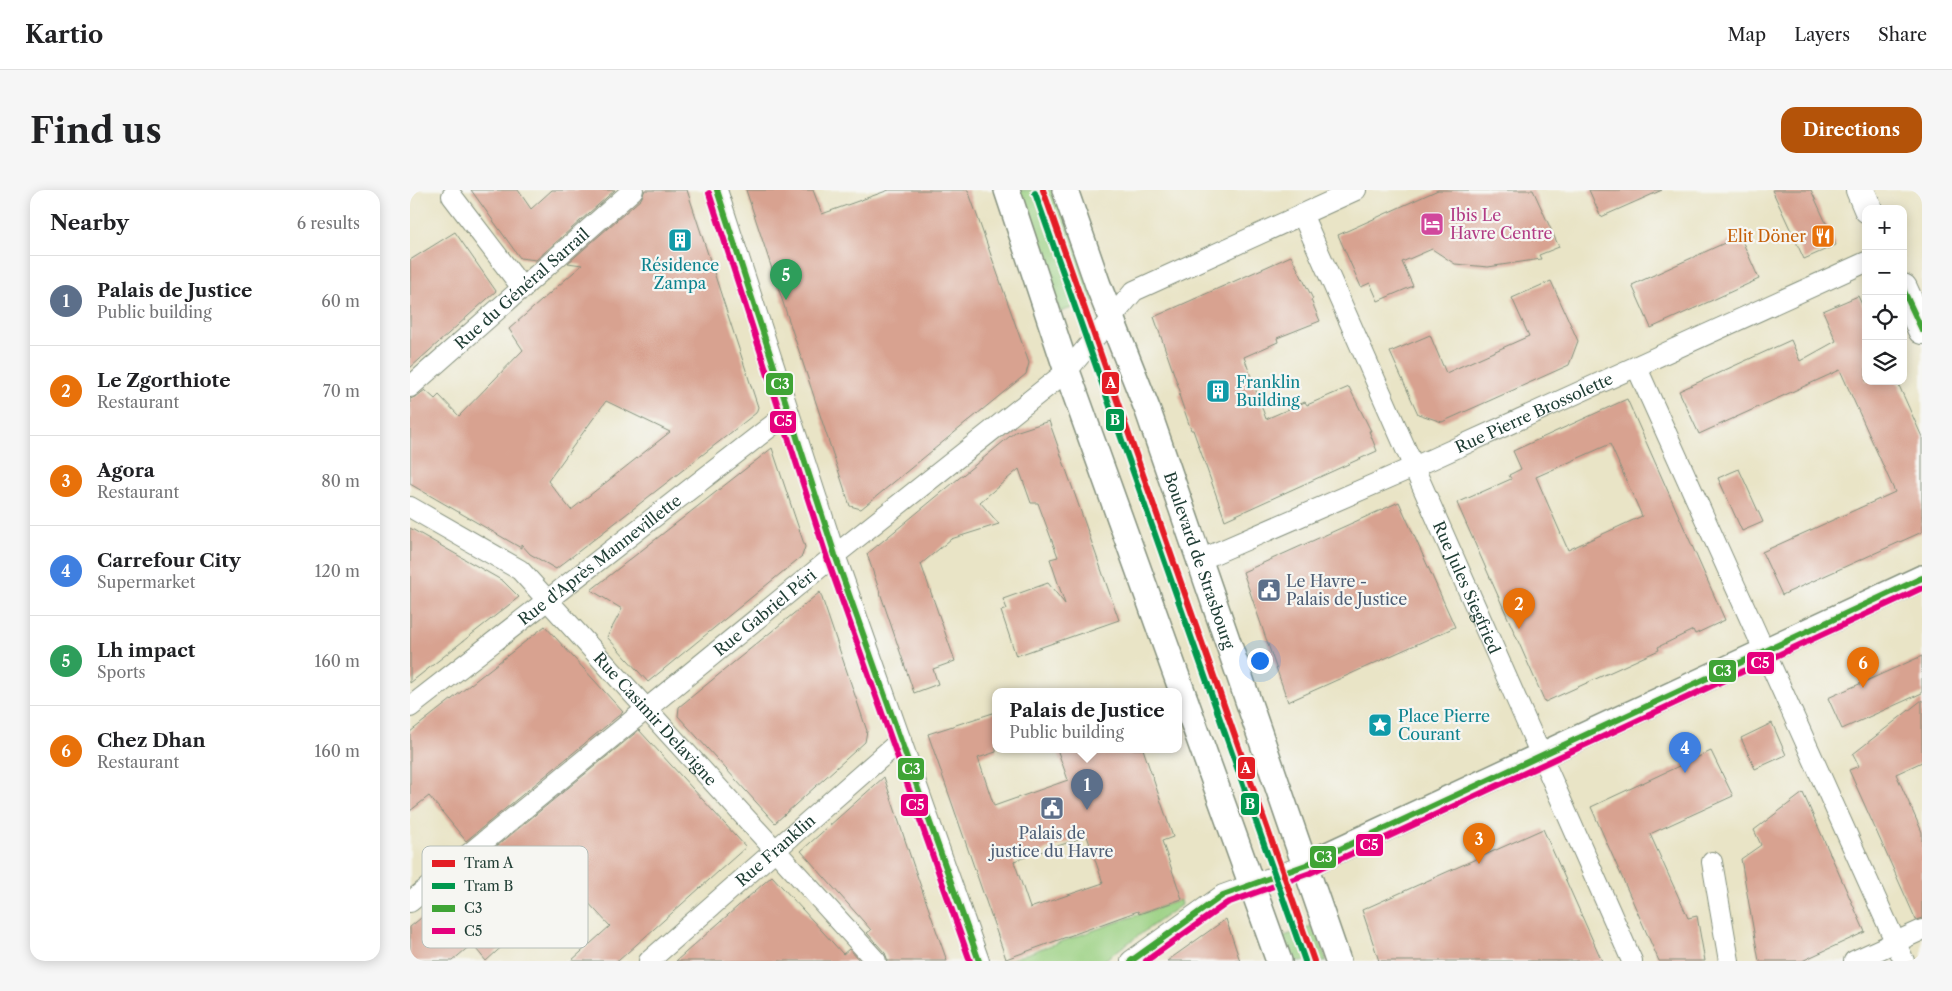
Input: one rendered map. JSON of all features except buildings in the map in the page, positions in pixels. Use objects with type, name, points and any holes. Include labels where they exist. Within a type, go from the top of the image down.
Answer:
[{"type":"main road","points":[[1860,190],[1866,205]]},
{"type":"main road","points":[[1906,295],[1922,330]]},
{"type":"street","name":"Rue du Général Sarrail","points":[[410,387],[633,190]]},
{"type":"street","points":[[717,190],[835,555],[979,961]]},
{"type":"street","points":[[1007,190],[1068,371],[1181,688]]},
{"type":"street","name":"Boulevard de Strasbourg","points":[[1065,190],[1200,560],[1338,961]]},
{"type":"street","name":"Rue Gabriel Péri","points":[[478,846],[835,555],[1068,371],[1134,291],[1356,190]]},
{"type":"street","points":[[452,196],[522,289]]},
{"type":"street","name":"Rue Jules Siegfried","points":[[1302,214],[1632,961]]},
{"type":"street","name":"Rue Pierre Brossolette","points":[[1200,560],[1637,368],[1862,264]]},
{"type":"street","points":[[1637,368],[1904,961]]},
{"type":"street","name":"Rue d'Après Mannevillette","points":[[410,707],[788,413]]},
{"type":"street","name":"Rue Casimir Delavigne","points":[[410,507],[520,570],[876,961]]},
{"type":"street","points":[[1131,961],[1224,895],[1306,865],[1922,578]]},
{"type":"street","points":[[1182,691],[1278,961]]},
{"type":"street","name":"Rue Franklin","points":[[648,961],[901,740]]},
{"type":"street","points":[[1712,862],[1729,961]]},
{"type":"street","name":"Rue Gabriel Péri","points":[[410,902],[422,892]]},
{"type":"street","points":[[1854,961],[1922,930]]},
{"type":"green space","points":[[1017,190],[1058,190],[1096,300],[1060,312]]},
{"type":"green space","points":[[1180,900],[1181,905],[1103,961],[1006,961]]},
{"type":"green space","points":[[1314,925],[1327,961],[1287,961],[1279,938]]},
{"type":"tram line","name":"A","points":[[1043,190],[1314,961]]},
{"type":"tram line","name":"B","points":[[1035,193],[1305,961]]},
{"type":"transit line","name":"C3","points":[[717,190],[835,555],[979,961]]},
{"type":"transit line","name":"C5","points":[[709,193],[827,558],[970,961]]},
{"type":"transit line","name":"C3","points":[[1906,295],[1922,330]]},
{"type":"transit line","name":"C3","points":[[1131,961],[1223,895],[1306,865],[1922,578]]},
{"type":"transit line","name":"C5","points":[[1146,961],[1227,903],[1310,873],[1922,588]]},
{"type":"place","name":"Ibis Le Havre Centre","points":[[1432,224]]},
{"type":"place","name":"Elit Döner","points":[[1823,236]]},
{"type":"place","name":"Résidence Zampa","points":[[680,240]]},
{"type":"place","name":"Lh impact","points":[[786,300]]},
{"type":"place","name":"Franklin Building","points":[[1218,391]]},
{"type":"place","name":"Le Havre - Palais de Justice","points":[[1269,590]]},
{"type":"place","name":"Le Zgorthiote","points":[[1519,629]]},
{"type":"place","name":"Chez Dhan","points":[[1863,688]]},
{"type":"place","name":"Place Pierre Courant","points":[[1380,725]]},
{"type":"place","name":"Carrefour City","points":[[1685,773]]},
{"type":"place","name":"Palais de justice du Havre","points":[[1052,808]]},
{"type":"place","name":"Palais de Justice","points":[[1087,810]]},
{"type":"place","name":"Agora","points":[[1479,864]]}]
